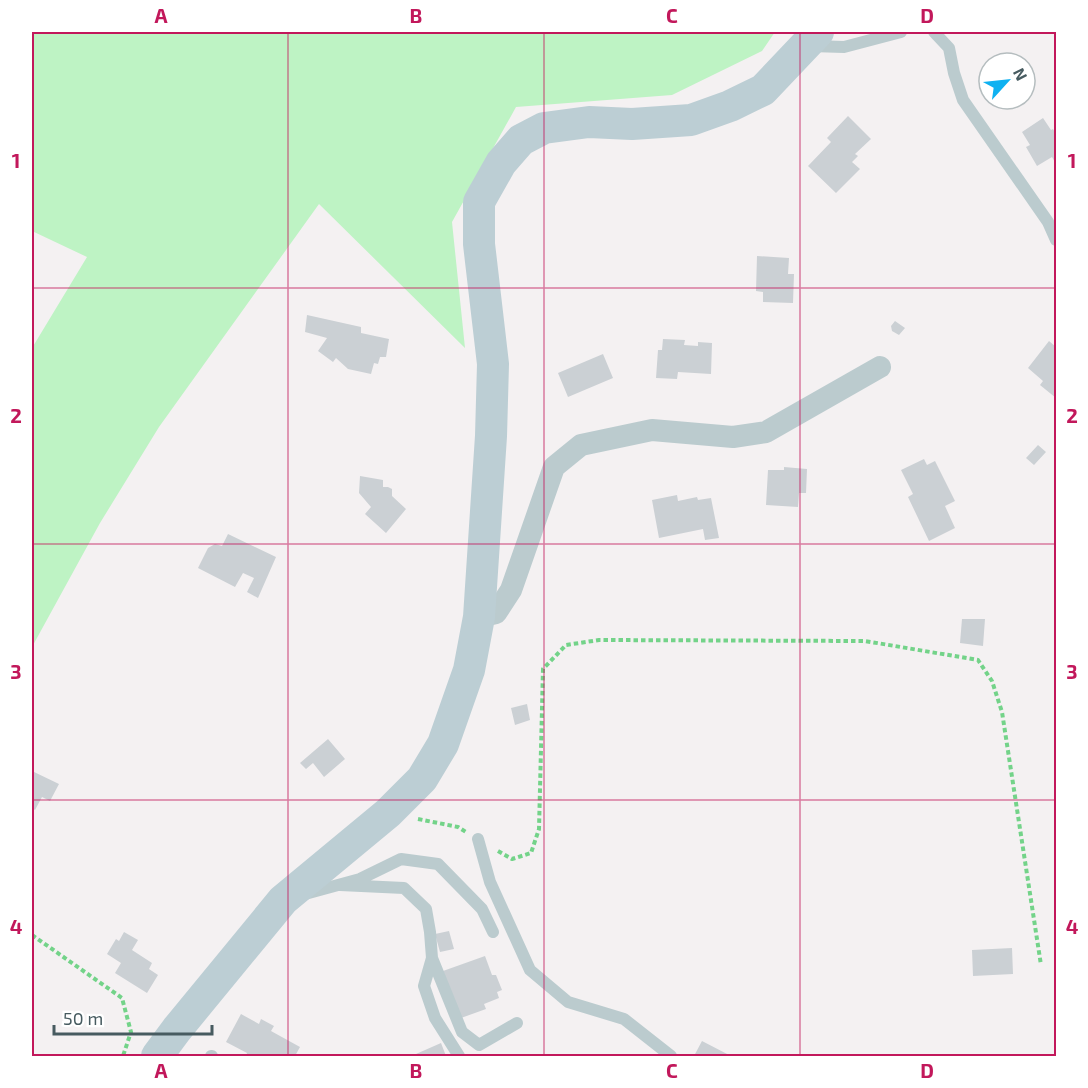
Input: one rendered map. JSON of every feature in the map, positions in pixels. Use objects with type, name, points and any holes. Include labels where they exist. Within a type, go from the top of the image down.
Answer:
[{"type":"street","points":[[157,1056],[283,900],[388,813],[422,779],[442,744],[469,670],[478,617],[491,436],[493,364],[479,244],[479,202],[501,163],[521,140],[544,128],[590,122],[632,124],[691,120],[730,106],[763,90],[822,42]]},
{"type":"street","points":[[478,617],[496,613],[511,590],[554,467],[581,445],[652,429],[733,437],[766,432],[880,367]]},
{"type":"lane","points":[[822,42],[865,32]]},
{"type":"lane","points":[[822,42],[901,32]]},
{"type":"lane","points":[[934,32],[949,48],[954,74],[963,100],[1048,222],[1056,240]]},
{"type":"lane","points":[[478,839],[490,882],[530,970],[568,1002],[624,1019],[670,1056]]},
{"type":"lane","points":[[283,900],[360,879],[401,859],[438,864],[482,909],[492,932]]},
{"type":"lane","points":[[340,885],[404,888],[426,909],[432,958],[462,1032],[479,1045],[517,1023]]},
{"type":"lane","points":[[432,958],[424,986],[435,1018],[459,1056]]},
{"type":"path","points":[[388,813],[458,827],[512,859],[531,853],[539,830],[543,669],[566,645],[599,640],[865,640],[978,660],[992,681],[1002,712],[1041,965]]},
{"type":"path","points":[[32,935],[122,998],[131,1032],[123,1056]]},
{"type":"green space","points":[[32,32],[775,32],[762,51],[672,95],[516,107],[452,222],[465,348],[319,204],[159,427],[100,523],[32,647],[32,348],[87,257],[32,231]]},
{"type":"building","points":[[848,116],[871,139],[855,154],[858,156],[852,162],[860,169],[836,193],[808,166],[831,142],[827,138]]},
{"type":"building","points":[[1043,118],[1056,134],[1056,164],[1052,157],[1037,166],[1026,147],[1030,145],[1022,132]]},
{"type":"building","points":[[757,256],[789,258],[788,274],[794,274],[793,303],[763,302],[763,292],[756,291]]},
{"type":"building","points":[[307,315],[361,327],[361,333],[389,339],[386,357],[380,357],[378,364],[374,363],[371,374],[348,369],[336,358],[333,362],[318,351],[327,338],[305,332]]},
{"type":"building","points":[[895,321],[905,328],[899,335],[892,331],[891,326]]},
{"type":"building","points":[[663,339],[685,340],[684,345],[698,346],[698,342],[712,343],[711,374],[678,372],[677,379],[656,378],[658,350],[662,350]]},
{"type":"building","points":[[1049,341],[1056,347],[1056,398],[1040,385],[1043,381],[1028,368]]},
{"type":"building","points":[[603,354],[613,378],[568,397],[558,373]]},
{"type":"building","points":[[1038,445],[1046,452],[1034,465],[1026,458]]},
{"type":"building","points":[[924,459],[927,465],[935,461],[955,501],[945,506],[955,528],[929,541],[908,497],[913,494],[901,470]]},
{"type":"building","points":[[784,467],[807,469],[806,493],[799,493],[798,507],[766,505],[768,470],[784,470]]},
{"type":"building","points":[[360,476],[383,480],[383,487],[392,489],[392,496],[406,509],[386,533],[365,514],[371,507],[359,493]]},
{"type":"building","points":[[677,495],[678,501],[697,497],[698,500],[711,498],[719,538],[705,540],[703,529],[659,538],[652,500]]},
{"type":"building","points":[[228,534],[276,557],[258,598],[247,592],[254,578],[243,573],[235,587],[198,568],[208,548],[215,544],[222,546]]},
{"type":"building","points":[[962,619],[985,619],[983,646],[960,643]]},
{"type":"building","points":[[527,704],[530,720],[515,725],[511,708]]},
{"type":"building","points":[[328,739],[345,759],[324,777],[313,763],[306,769],[300,763]]},
{"type":"building","points":[[32,771],[59,784],[50,801],[42,797],[35,810],[32,808]]},
{"type":"building","points":[[449,931],[454,949],[440,952],[435,934]]},
{"type":"building","points":[[124,932],[138,940],[132,950],[152,963],[149,969],[158,975],[147,993],[115,973],[121,963],[107,954],[116,939],[119,941]]},
{"type":"building","points":[[1012,948],[1013,974],[973,976],[972,950]]},
{"type":"building","points":[[485,956],[492,975],[496,975],[502,990],[497,992],[499,998],[484,1004],[486,1009],[461,1018],[443,971]]},
{"type":"building","points":[[241,1014],[259,1024],[261,1019],[274,1026],[271,1031],[300,1047],[295,1056],[246,1056],[247,1053],[226,1042]]},
{"type":"building","points":[[702,1041],[731,1056],[694,1056]]},
{"type":"building","points":[[441,1043],[446,1056],[417,1056],[416,1054]]}]
